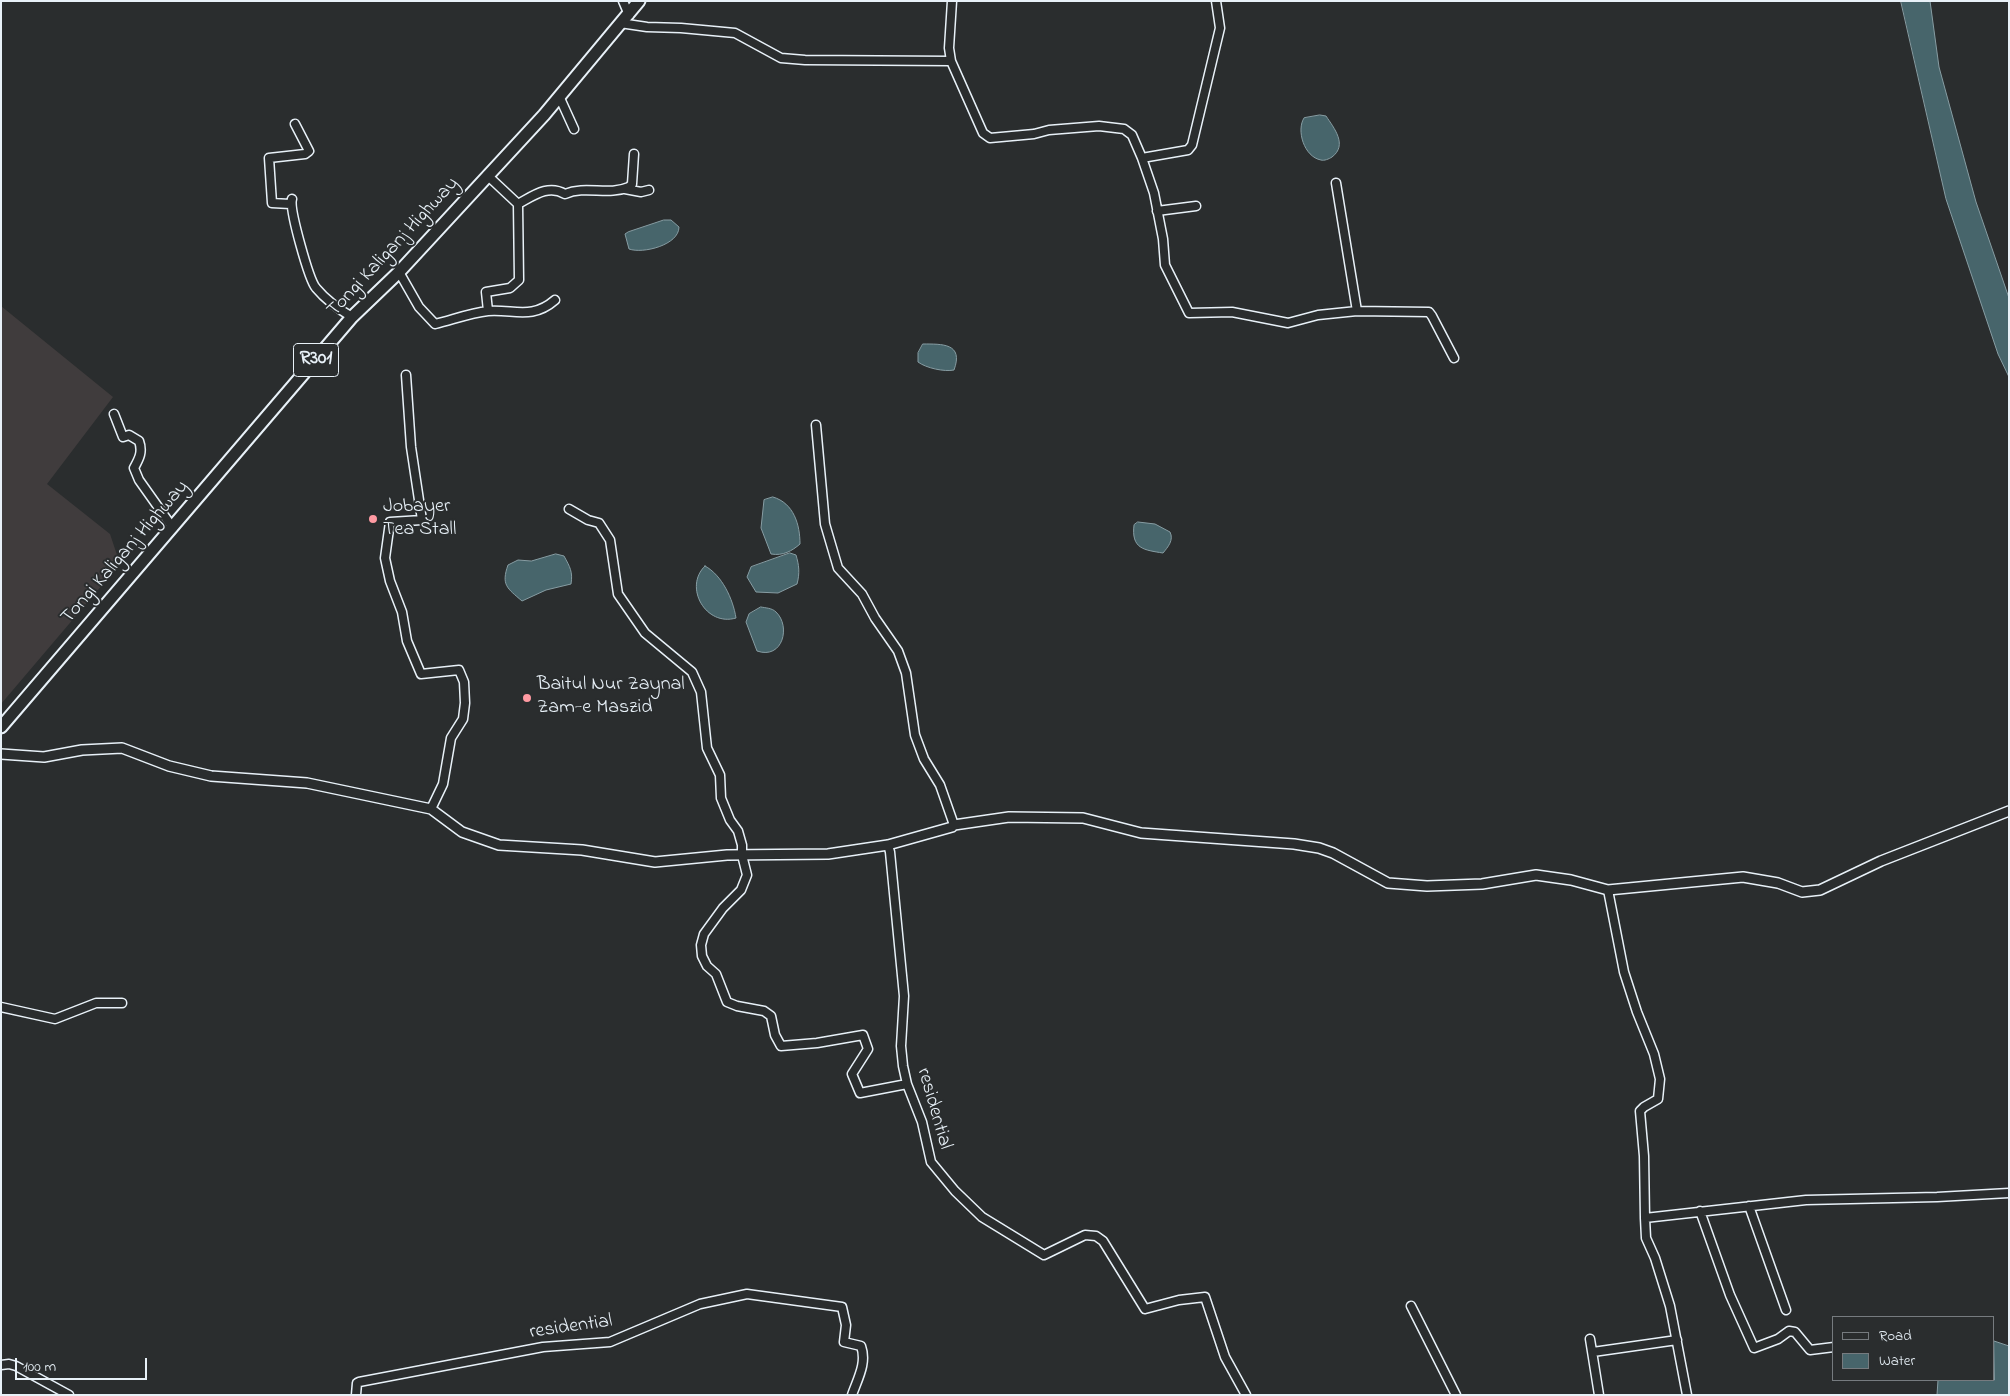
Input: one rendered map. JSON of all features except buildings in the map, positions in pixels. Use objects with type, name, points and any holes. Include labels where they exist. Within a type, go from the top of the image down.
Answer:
[{"type":"main road","name":"Tongi Kaliganj Highway","points":[[1,727],[352,318],[399,272],[559,96],[639,1]]},
{"type":"street","points":[[623,1],[629,14]]},
{"type":"street","points":[[952,1],[949,48],[951,61],[983,133],[990,138],[1099,126],[1124,129],[1132,136],[1154,192],[1165,265],[1189,313],[1232,312],[1288,323],[1318,315],[1357,311],[1429,312],[1454,358]]},
{"type":"street","points":[[1142,158],[1188,150],[1192,145],[1220,28],[1216,1]]},
{"type":"street","points":[[620,23],[647,27],[735,33],[781,58],[805,60],[951,61]]},
{"type":"street","points":[[559,96],[574,129]]},
{"type":"street","points":[[295,124],[309,151],[305,154],[269,158],[272,203],[291,202],[314,287],[342,312],[352,318]]},
{"type":"street","points":[[623,190],[632,184],[634,154]]},
{"type":"street","points":[[487,175],[518,204],[519,280],[510,288],[486,292],[488,311]]},
{"type":"street","points":[[1336,183],[1357,311]]},
{"type":"street","points":[[518,204],[546,190],[558,190],[565,194],[571,191],[593,190],[599,192],[623,190],[626,188],[641,192],[648,190]]},
{"type":"street","points":[[1157,211],[1196,206]]},
{"type":"street","points":[[399,272],[418,307],[435,324],[488,311],[518,313],[544,310],[555,300]]},
{"type":"street","points":[[406,375],[411,447],[422,520],[390,522],[385,558],[390,581],[402,612],[407,640],[421,674],[459,670],[464,682],[465,703],[463,719],[451,738],[443,784],[431,809]]},
{"type":"street","points":[[114,414],[123,437],[128,435],[139,441],[142,449],[134,468],[139,480],[173,528]]},
{"type":"street","points":[[816,424],[825,524],[838,568],[862,594],[875,618],[898,651],[906,673],[915,735],[924,759],[940,785],[954,825]]},
{"type":"street","points":[[569,509],[588,520],[600,523],[610,540],[618,594],[645,633],[692,672],[701,692],[707,748],[720,775],[720,798],[738,832],[747,875],[741,890],[704,934],[701,945],[702,956],[707,966],[716,974],[727,1002],[737,1006],[764,1011],[771,1016],[775,1035],[781,1046],[817,1043],[863,1035],[868,1049],[852,1074],[860,1093],[907,1084]]},
{"type":"street","points":[[1,754],[44,757],[82,750],[122,748],[169,766],[211,776],[307,783],[431,809],[462,832],[499,845],[582,850],[655,862],[727,855],[828,854],[888,845],[954,825],[1009,817],[1083,818],[1141,833],[1294,844],[1319,848],[1333,853],[1388,882],[1427,886],[1473,884],[1536,876],[1571,880],[1608,890],[1743,877],[1778,883],[1802,892],[1820,890],[1881,861],[2009,811]]},
{"type":"street","name":"residential","points":[[888,845],[904,996],[901,1046],[907,1084],[922,1122],[931,1162],[955,1191],[982,1217],[1044,1255],[1086,1235],[1096,1236],[1103,1241],[1145,1309],[1179,1300],[1205,1297],[1225,1357],[1246,1395]]},
{"type":"street","points":[[1608,890],[1624,972],[1637,1012],[1654,1054],[1660,1079],[1658,1099],[1640,1111],[1644,1156],[1646,1238],[1655,1258],[1670,1306],[1687,1395]]},
{"type":"street","points":[[1,1007],[55,1019],[96,1003],[122,1003]]},
{"type":"street","points":[[1645,1218],[1806,1200],[1937,1197],[2009,1192]]},
{"type":"street","points":[[1749,1206],[1786,1310]]},
{"type":"street","points":[[1700,1211],[1730,1296],[1754,1348],[1778,1339],[1789,1331],[1795,1332],[1810,1350],[1832,1347]]},
{"type":"street","name":"residential","points":[[356,1395],[357,1383],[359,1382],[542,1347],[610,1342],[700,1304],[746,1294],[842,1307],[846,1325],[844,1342],[861,1346],[863,1354],[863,1368],[852,1395]]},
{"type":"street","points":[[1411,1306],[1456,1395]]},
{"type":"street","points":[[1590,1339],[1598,1395]]},
{"type":"street","points":[[1593,1352],[1677,1340]]},
{"type":"street","points":[[1,1365],[9,1364],[16,1366],[69,1395]]},
{"type":"shaded area","points":[[1,306],[113,397],[47,484],[110,534],[120,564],[1,704]]},
{"type":"water","points":[[1901,1],[1930,1],[1939,67],[1976,202],[2009,298],[2009,377],[1998,354],[1946,199]]},
{"type":"water","points":[[1320,115],[1326,116],[1336,131],[1339,142],[1337,152],[1326,160],[1315,158],[1310,154],[1301,136],[1304,118]]},
{"type":"water","points":[[664,220],[671,220],[679,227],[673,239],[651,249],[629,249],[625,234]]},
{"type":"water","points":[[923,344],[944,345],[954,350],[956,361],[954,370],[935,369],[918,362],[918,353]]},
{"type":"water","points":[[773,497],[791,509],[799,529],[800,544],[783,554],[771,554],[761,528],[764,500]]},
{"type":"water","points":[[1138,522],[1155,524],[1170,532],[1171,541],[1163,553],[1150,551],[1137,544],[1134,525]]},
{"type":"water","points":[[790,553],[796,555],[798,562],[797,584],[778,593],[756,592],[747,577],[751,567]]},
{"type":"water","points":[[556,554],[564,556],[568,563],[572,580],[571,584],[546,590],[522,601],[509,589],[505,582],[508,565],[518,560],[531,561]]},
{"type":"water","points":[[705,566],[717,575],[726,588],[736,618],[725,619],[715,617],[701,603],[697,594],[696,584]]},
{"type":"water","points":[[761,607],[769,608],[776,612],[781,618],[783,625],[782,640],[773,651],[757,651],[746,622],[749,614]]},
{"type":"water","points":[[1995,1341],[2009,1346],[2009,1395],[1937,1395],[1938,1381],[1995,1381]]},
{"type":"place","name":"Jobayer Tea Stall","points":[[373,519]]},
{"type":"place","name":"Baitul Nur Zaynal Zam-e Maszid","points":[[527,698]]}]
